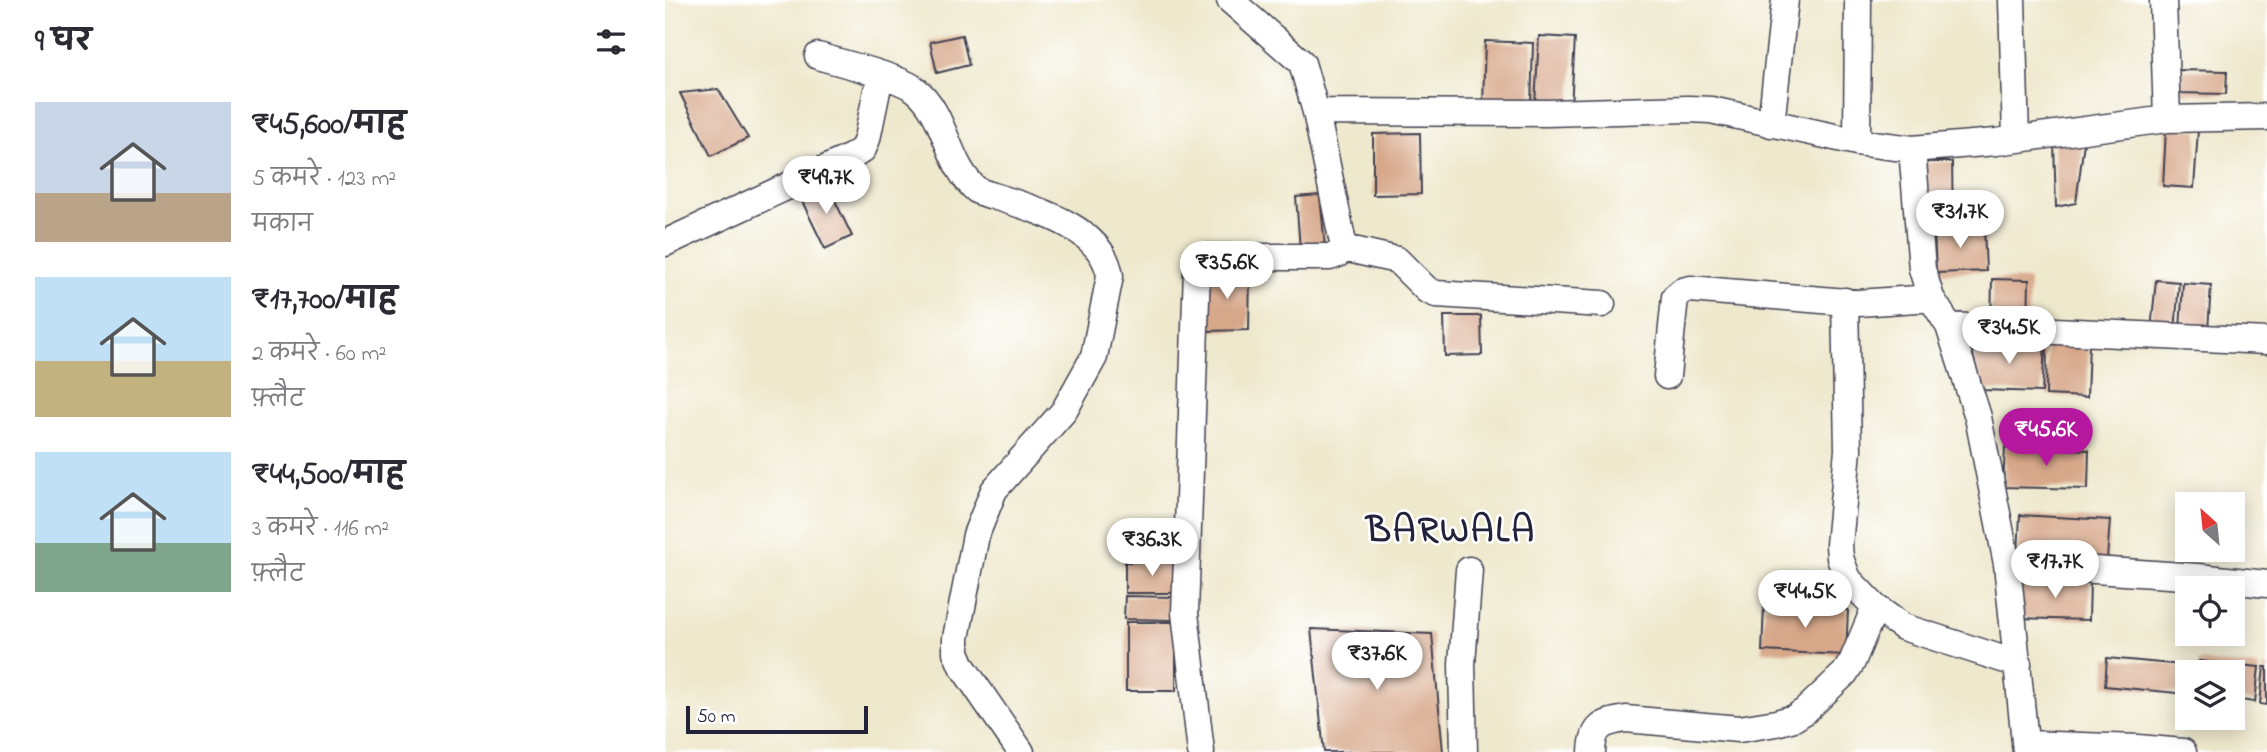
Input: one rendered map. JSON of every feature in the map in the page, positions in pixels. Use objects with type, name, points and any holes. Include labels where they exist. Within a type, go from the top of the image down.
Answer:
[{"type":"street","points":[[1230,0],[1302,63],[1316,112],[1344,248]]},
{"type":"street","points":[[1771,124],[1785,0]]},
{"type":"street","points":[[1857,142],[1858,0]]},
{"type":"street","points":[[2012,0],[2016,139]]},
{"type":"street","points":[[2163,0],[2167,119]]},
{"type":"street","points":[[818,56],[915,89],[929,103],[961,173],[978,191],[1072,226],[1102,252],[1108,263],[1111,276],[1094,357],[1064,411],[993,491],[976,535],[956,638],[956,652],[962,666],[1021,752]]},
{"type":"street","points":[[665,243],[863,149],[880,76]]},
{"type":"street","points":[[1316,112],[1547,113],[1688,108],[1711,110],[1857,142],[1912,149],[2016,139],[2167,119],[2267,117]]},
{"type":"street","points":[[1912,149],[1922,269],[1931,298],[1949,326],[1978,417],[2007,564],[2026,748],[2138,747],[2183,752]]},
{"type":"street","points":[[1344,248],[1397,260],[1427,290],[1436,294],[1602,304]]},
{"type":"street","points":[[1201,752],[1185,613],[1197,270],[1200,261],[1207,257],[1330,257],[1344,248]]},
{"type":"street","points":[[1667,376],[1675,298],[1682,291],[1690,289],[1870,303],[1931,298]]},
{"type":"street","points":[[1845,301],[1848,450],[1840,558],[1848,579],[1875,607],[1910,631],[2018,664]]},
{"type":"street","points":[[1949,326],[2267,341]]},
{"type":"street","points":[[2007,564],[2267,584]]},
{"type":"street","points":[[1464,752],[1462,664],[1469,570]]},
{"type":"street","points":[[1592,752],[1598,729],[1609,722],[1626,719],[1724,740],[1805,711],[1845,673],[1875,607]]},
{"type":"building","points":[[962,35],[969,65],[937,73],[930,42]]},
{"type":"building","points":[[1539,36],[1575,38],[1571,107],[1535,105]]},
{"type":"building","points":[[1485,41],[1533,43],[1531,107],[1483,105]]},
{"type":"building","points":[[2177,70],[2227,71],[2226,94],[2176,93]]},
{"type":"building","points":[[718,89],[748,138],[711,156],[680,93]]},
{"type":"building","points":[[2166,128],[2198,130],[2194,188],[2163,186]]},
{"type":"building","points":[[1420,133],[1421,194],[1373,195],[1373,134]]},
{"type":"building","points":[[2084,142],[2076,203],[2056,207],[2054,143]]},
{"type":"building","points":[[1925,162],[1952,162],[1953,222],[1926,223]]},
{"type":"building","points":[[827,184],[852,236],[825,249],[800,197]]},
{"type":"building","points":[[1320,195],[1325,247],[1300,249],[1296,197]]},
{"type":"building","points":[[1984,228],[1986,271],[1936,273],[1934,230]]},
{"type":"building","points":[[1205,271],[1250,271],[1249,330],[1205,331]]},
{"type":"building","points":[[1992,279],[2029,280],[2028,327],[1991,327]]},
{"type":"building","points":[[2156,280],[2179,282],[2175,332],[2151,330]]},
{"type":"building","points":[[2183,283],[2211,285],[2208,331],[2180,329]]},
{"type":"building","points":[[1444,316],[1481,316],[1482,355],[1445,356]]},
{"type":"building","points":[[1969,340],[2045,345],[2042,392],[1982,390]]},
{"type":"building","points":[[2047,343],[2089,344],[2087,397],[2046,395]]},
{"type":"building","points":[[2005,447],[2089,450],[2088,489],[2003,487]]},
{"type":"building","points":[[2020,515],[2110,520],[2107,559],[2018,554]]},
{"type":"building","points":[[1125,562],[1179,562],[1179,593],[1125,593]]},
{"type":"building","points":[[2020,580],[2090,581],[2089,620],[2019,618]]},
{"type":"building","points":[[1125,596],[1175,597],[1175,620],[1124,619]]},
{"type":"building","points":[[1764,606],[1848,610],[1846,655],[1762,651]]},
{"type":"building","points":[[1126,622],[1176,622],[1176,691],[1126,691]]},
{"type":"building","points":[[1311,629],[1432,634],[1443,752],[1324,752]]},
{"type":"building","points":[[2107,658],[2175,664],[2175,693],[2105,686]]},
{"type":"building","points":[[2245,666],[2259,667],[2255,702],[2245,701]]},
{"type":"building","points":[[2264,667],[2267,667],[2267,705],[2260,704]]},
{"type":"district","name":"BARWALA","points":[[1451,532]]}]
